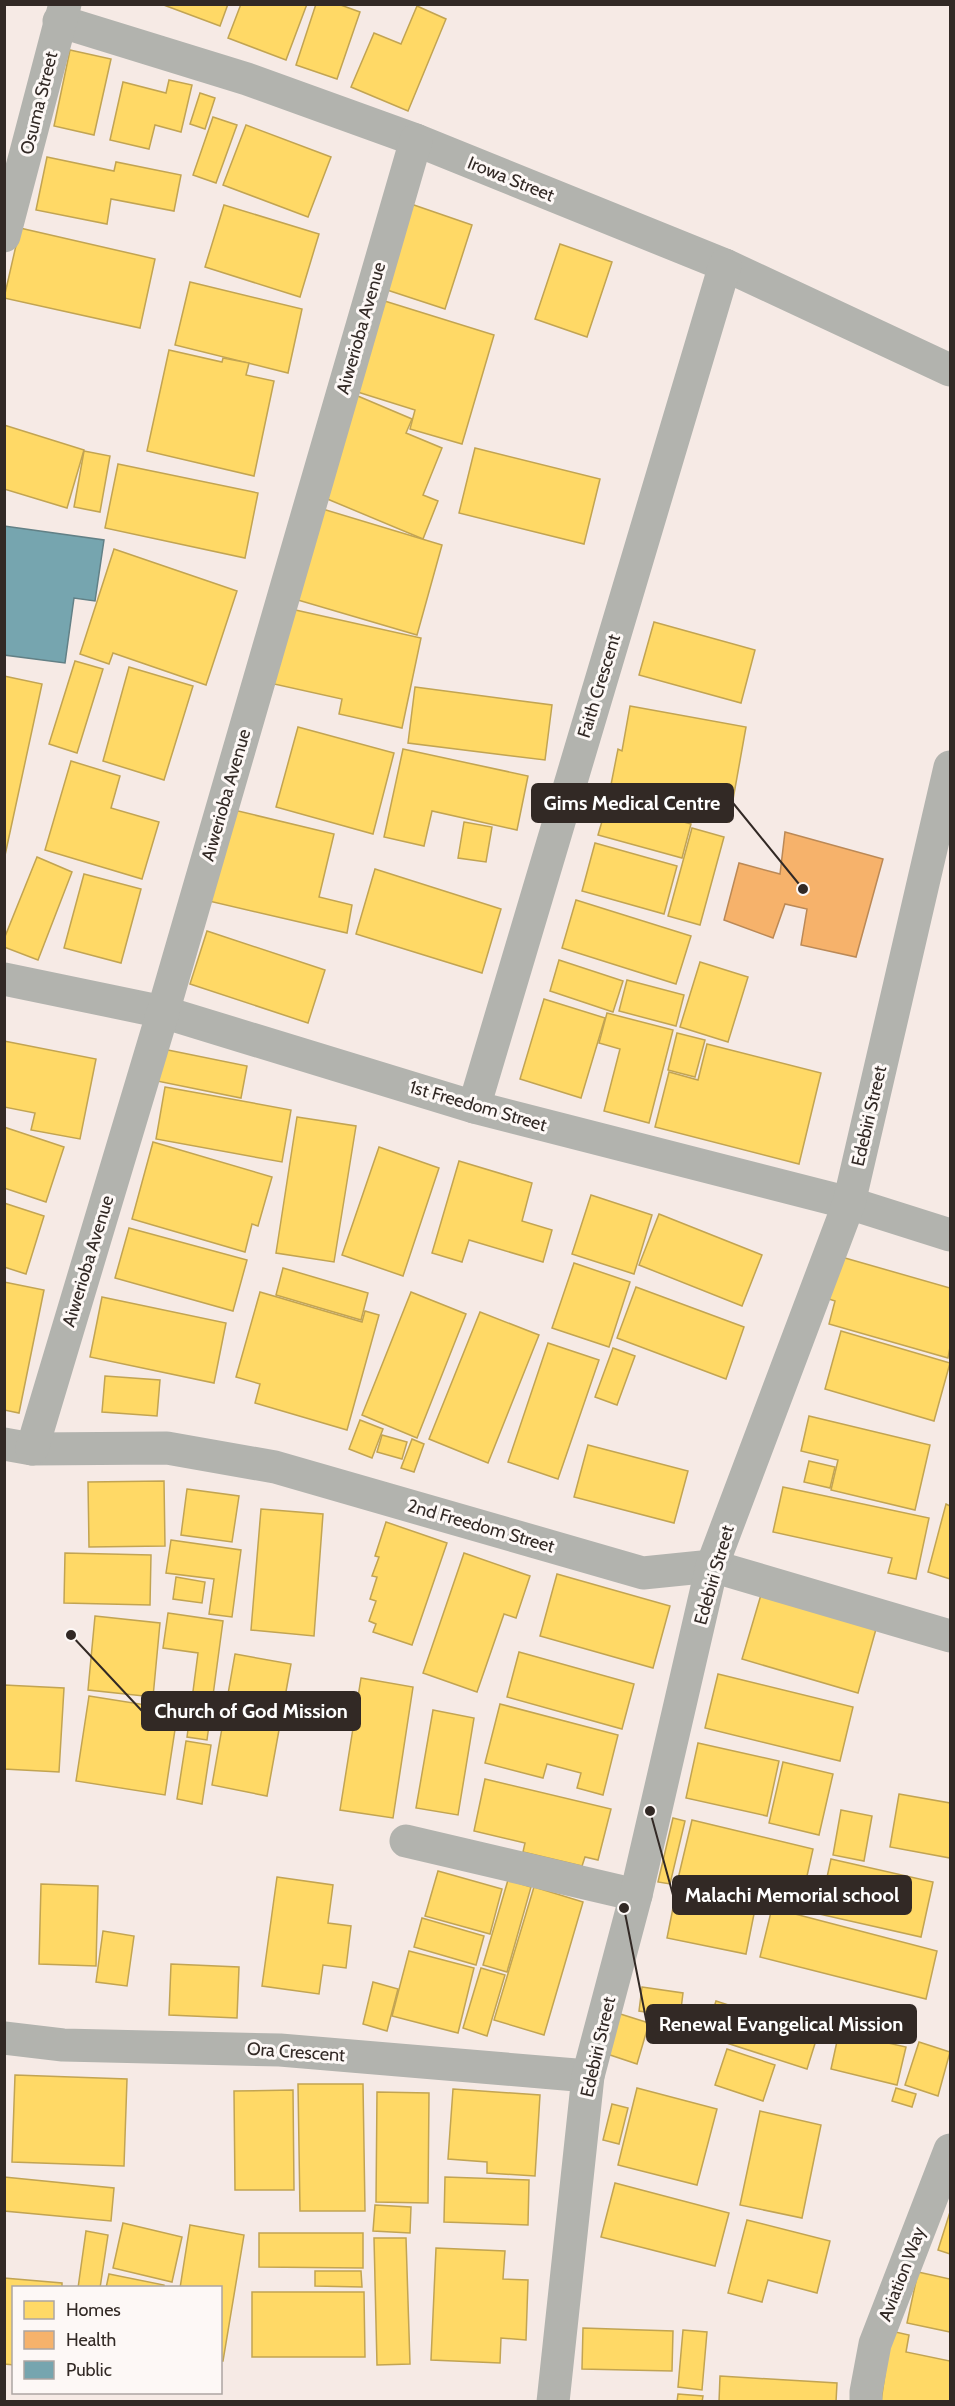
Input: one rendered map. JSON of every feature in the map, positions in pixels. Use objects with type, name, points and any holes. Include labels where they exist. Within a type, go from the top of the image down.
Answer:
[{"type":"street","name":"Irowa Street","points":[[62,13],[416,140],[725,265],[951,370]]},
{"type":"street","name":"Osuma Street","points":[[4,236],[62,13]]},
{"type":"street","name":"Aiwerioba Avenue","points":[[18,1446],[163,1012],[416,140]]},
{"type":"street","name":"Faith Crescent","points":[[474,1107],[725,265]]},
{"type":"street","name":"Edebiri Street","points":[[552,2402],[588,2076],[636,1896],[712,1566],[849,1203],[951,767]]},
{"type":"street","name":"1st Freedom Street","points":[[4,979],[163,1012],[474,1107],[849,1203],[951,1235]]},
{"type":"street","name":"2nd Freedom Street","points":[[18,1446],[167,1448],[275,1467],[643,1572],[712,1566],[951,1636]]},
{"type":"street","points":[[406,1841],[636,1896]]},
{"type":"street","name":"Ora Crescent","points":[[4,2038],[63,2044],[280,2050],[588,2076]]},
{"type":"street","name":"Aviation Way","points":[[866,2402],[874,2344],[951,2150]]},
{"type":"building: Homes","points":[[161,4],[228,4],[220,26]]},
{"type":"building: Homes","points":[[241,4],[307,4],[286,60],[228,38]]},
{"type":"building: Homes","points":[[316,4],[338,4],[360,12],[337,79],[296,65]]},
{"type":"building: Homes","points":[[417,6],[446,19],[408,111],[351,87],[374,33],[401,44]]},
{"type":"building: Homes","points":[[70,50],[111,59],[94,135],[54,126]]},
{"type":"building: Homes","points":[[169,80],[192,85],[181,132],[155,125],[149,149],[110,140],[123,82],[166,93]]},
{"type":"building: Homes","points":[[200,93],[215,98],[205,129],[190,124]]},
{"type":"building: Homes","points":[[213,117],[237,125],[216,183],[193,175]]},
{"type":"building: Homes","points":[[246,125],[331,157],[308,217],[223,185]]},
{"type":"building: Homes","points":[[47,157],[114,171],[116,162],[181,175],[174,211],[111,199],[107,224],[36,210]]},
{"type":"building: Homes","points":[[411,204],[472,225],[445,309],[384,289]]},
{"type":"building: Homes","points":[[224,205],[319,234],[300,297],[205,267]]},
{"type":"building: Homes","points":[[20,228],[155,259],[140,328],[4,298]]},
{"type":"building: Homes","points":[[560,244],[612,262],[587,337],[535,319]]},
{"type":"building: Homes","points":[[190,282],[302,309],[288,373],[175,345]]},
{"type":"building: Homes","points":[[375,298],[494,335],[462,444],[410,429],[415,410],[348,389]]},
{"type":"building: Homes","points":[[169,350],[222,362],[223,358],[249,363],[246,375],[274,381],[254,476],[147,451]]},
{"type":"building: Homes","points":[[353,394],[412,419],[406,433],[442,448],[423,495],[438,501],[423,539],[313,493]]},
{"type":"building: Homes","points":[[4,425],[84,450],[67,508],[4,489]]},
{"type":"building: Homes","points":[[475,448],[600,479],[584,544],[459,513]]},
{"type":"building: Homes","points":[[84,451],[110,456],[100,512],[74,507]]},
{"type":"building: Homes","points":[[118,464],[258,493],[245,558],[105,528]]},
{"type":"building: Homes","points":[[316,507],[442,545],[417,635],[291,598]]},
{"type":"building: Homes","points":[[114,549],[237,591],[206,685],[113,653],[109,664],[80,654]]},
{"type":"building: Homes","points":[[291,609],[421,638],[402,728],[339,714],[342,699],[274,684]]},
{"type":"building: Homes","points":[[654,622],[755,650],[741,703],[639,675]]},
{"type":"building: Homes","points":[[75,661],[103,669],[77,753],[49,744]]},
{"type":"building: Homes","points":[[129,667],[193,686],[164,780],[103,761]]},
{"type":"building: Homes","points":[[4,676],[42,684],[4,860]]},
{"type":"building: Homes","points":[[415,687],[552,705],[545,760],[408,743]]},
{"type":"building: Homes","points":[[630,706],[746,727],[729,822],[608,800],[618,749],[622,751]]},
{"type":"building: Homes","points":[[298,727],[394,753],[373,834],[276,807]]},
{"type":"building: Homes","points":[[403,749],[528,776],[517,830],[432,811],[424,846],[384,837]]},
{"type":"building: Homes","points":[[71,761],[120,776],[111,808],[159,822],[142,879],[45,850]]},
{"type":"building: Homes","points":[[608,801],[691,824],[682,858],[598,835]]},
{"type":"building: Homes","points":[[217,806],[334,834],[319,897],[352,905],[347,933],[196,898]]},
{"type":"building: Homes","points":[[464,822],[492,827],[486,862],[458,858]]},
{"type":"building: Homes","points":[[692,828],[724,837],[700,925],[668,916]]},
{"type":"building: Homes","points":[[595,843],[677,866],[664,914],[582,891]]},
{"type":"building: Homes","points":[[37,857],[72,872],[38,960],[4,947],[4,939]]},
{"type":"building: Homes","points":[[375,869],[501,909],[482,973],[356,934]]},
{"type":"building: Homes","points":[[84,874],[141,889],[121,963],[64,948]]},
{"type":"building: Homes","points":[[576,900],[691,936],[676,984],[562,948]]},
{"type":"building: Homes","points":[[207,931],[325,970],[308,1023],[190,984]]},
{"type":"building: Homes","points":[[559,960],[623,981],[613,1012],[550,991]]},
{"type":"building: Homes","points":[[700,962],[748,977],[728,1042],[680,1027]]},
{"type":"building: Homes","points":[[627,980],[684,995],[676,1026],[619,1011]]},
{"type":"building: Homes","points":[[544,999],[605,1018],[581,1098],[520,1079]]},
{"type":"building: Homes","points":[[607,1013],[673,1030],[649,1123],[604,1111],[620,1049],[599,1043]]},
{"type":"building: Homes","points":[[677,1033],[705,1040],[695,1077],[668,1070]]},
{"type":"building: Homes","points":[[4,1041],[96,1059],[80,1139],[31,1130],[35,1113],[4,1107]]},
{"type":"building: Homes","points":[[707,1044],[821,1073],[799,1164],[655,1127],[669,1072],[698,1080]]},
{"type":"building: Homes","points":[[158,1048],[247,1066],[241,1098],[152,1080]]},
{"type":"building: Homes","points":[[165,1087],[291,1110],[282,1162],[156,1139]]},
{"type":"building: Homes","points":[[297,1117],[356,1126],[334,1262],[276,1253]]},
{"type":"building: Homes","points":[[4,1127],[64,1147],[46,1202],[4,1188]]},
{"type":"building: Homes","points":[[153,1142],[272,1177],[258,1226],[252,1224],[245,1252],[132,1219]]},
{"type":"building: Homes","points":[[379,1147],[439,1168],[403,1276],[342,1255]]},
{"type":"building: Homes","points":[[459,1161],[532,1183],[522,1221],[552,1230],[543,1262],[469,1240],[462,1262],[432,1253]]},
{"type":"building: Homes","points":[[591,1195],[652,1215],[634,1274],[572,1254]]},
{"type":"building: Homes","points":[[4,1203],[44,1216],[26,1274],[4,1267]]},
{"type":"building: Homes","points":[[659,1214],[762,1255],[742,1306],[639,1265]]},
{"type":"building: Homes","points":[[129,1228],[247,1260],[233,1311],[115,1278]]},
{"type":"building: Homes","points":[[831,1254],[950,1288],[948,1358],[829,1324],[835,1301],[820,1296]]},
{"type":"building: Homes","points":[[574,1263],[630,1282],[609,1347],[552,1328]]},
{"type":"building: Homes","points":[[283,1268],[368,1293],[361,1320],[276,1295]]},
{"type":"building: Homes","points":[[4,1282],[44,1290],[19,1413],[4,1410]]},
{"type":"building: Homes","points":[[636,1287],[744,1327],[726,1379],[617,1338]]},
{"type":"building: Homes","points":[[260,1292],[362,1322],[365,1311],[379,1315],[347,1430],[255,1403],[260,1384],[236,1377]]},
{"type":"building: Homes","points":[[411,1292],[466,1314],[417,1438],[362,1415]]},
{"type":"building: Homes","points":[[102,1297],[226,1323],[214,1383],[90,1357]]},
{"type":"building: Homes","points":[[480,1312],[539,1335],[488,1463],[429,1439]]},
{"type":"building: Homes","points":[[841,1331],[950,1363],[934,1421],[825,1389]]},
{"type":"building: Homes","points":[[548,1343],[599,1360],[558,1479],[508,1462]]},
{"type":"building: Homes","points":[[613,1348],[635,1356],[617,1405],[595,1397]]},
{"type":"building: Homes","points":[[105,1376],[160,1380],[157,1416],[102,1412]]},
{"type":"building: Homes","points":[[809,1416],[930,1445],[915,1510],[831,1490],[838,1460],[801,1451]]},
{"type":"building: Homes","points":[[360,1420],[383,1429],[372,1458],[349,1449]]},
{"type":"building: Homes","points":[[382,1435],[407,1442],[402,1459],[377,1452]]},
{"type":"building: Homes","points":[[412,1439],[424,1444],[414,1472],[401,1468]]},
{"type":"building: Homes","points":[[588,1445],[688,1471],[674,1523],[574,1497]]},
{"type":"building: Homes","points":[[809,1461],[835,1467],[830,1488],[804,1482]]},
{"type":"building: Homes","points":[[164,1481],[165,1546],[89,1547],[88,1482]]},
{"type":"building: Homes","points":[[783,1487],[929,1518],[916,1579],[888,1573],[892,1558],[773,1532]]},
{"type":"building: Homes","points":[[187,1489],[239,1496],[232,1542],[181,1535]]},
{"type":"building: Homes","points":[[946,1504],[950,1506],[950,1579],[928,1572]]},
{"type":"building: Homes","points":[[261,1509],[323,1514],[314,1636],[251,1630]]},
{"type":"building: Homes","points":[[386,1522],[447,1543],[412,1645],[373,1632],[376,1624],[369,1621],[376,1601],[370,1599],[377,1577],[372,1576],[379,1557],[375,1556]]},
{"type":"building: Homes","points":[[171,1540],[241,1550],[232,1617],[209,1614],[214,1579],[166,1573]]},
{"type":"building: Homes","points":[[65,1553],[151,1555],[150,1605],[64,1603]]},
{"type":"building: Homes","points":[[464,1553],[530,1576],[516,1618],[504,1614],[477,1692],[423,1673]]},
{"type":"building: Homes","points":[[557,1574],[670,1606],[653,1668],[540,1636]]},
{"type":"building: Homes","points":[[176,1577],[205,1582],[202,1603],[173,1599]]},
{"type":"building: Homes","points":[[763,1588],[878,1622],[858,1693],[742,1659]]},
{"type":"building: Homes","points":[[168,1613],[223,1621],[207,1740],[187,1737],[198,1653],[163,1648]]},
{"type":"building: Homes","points":[[95,1616],[160,1623],[153,1697],[88,1690]]},
{"type":"building: Homes","points":[[519,1652],[634,1684],[622,1729],[507,1697]]},
{"type":"building: Homes","points":[[235,1654],[291,1664],[267,1796],[212,1785]]},
{"type":"building: Homes","points":[[718,1674],[853,1707],[840,1761],[705,1728]]},
{"type":"building: Homes","points":[[361,1678],[413,1687],[393,1818],[340,1810]]},
{"type":"building: Homes","points":[[4,1685],[64,1688],[59,1772],[4,1769]]},
{"type":"building: Homes","points":[[89,1696],[178,1710],[165,1795],[76,1781]]},
{"type":"building: Homes","points":[[500,1704],[618,1735],[603,1795],[577,1788],[581,1773],[547,1764],[543,1778],[485,1763]]},
{"type":"building: Homes","points":[[433,1710],[474,1718],[458,1815],[416,1808]]},
{"type":"building: Homes","points":[[186,1741],[211,1745],[202,1804],[177,1799]]},
{"type":"building: Homes","points":[[698,1743],[779,1761],[767,1816],[686,1798]]},
{"type":"building: Homes","points":[[783,1762],[833,1774],[819,1835],[769,1823]]},
{"type":"building: Homes","points":[[485,1779],[611,1809],[598,1860],[585,1857],[582,1866],[523,1852],[525,1843],[474,1831]]},
{"type":"building: Homes","points":[[899,1794],[950,1803],[950,1858],[890,1847]]},
{"type":"building: Homes","points":[[841,1810],[872,1816],[864,1861],[833,1855]]},
{"type":"building: Homes","points":[[673,1818],[685,1821],[670,1884],[658,1882]]},
{"type":"building: Homes","points":[[692,1820],[813,1849],[799,1912],[677,1883]]},
{"type":"building: Homes","points":[[831,1859],[933,1882],[921,1937],[819,1914]]},
{"type":"building: Homes","points":[[438,1871],[502,1889],[490,1934],[425,1916]]},
{"type":"building: Homes","points":[[277,1877],[333,1885],[328,1923],[351,1926],[346,1968],[323,1965],[319,1994],[262,1986]]},
{"type":"building: Homes","points":[[508,1880],[531,1887],[507,1972],[483,1965]]},
{"type":"building: Homes","points":[[41,1884],[98,1886],[96,1966],[39,1964]]},
{"type":"building: Homes","points":[[534,1887],[583,1902],[544,2035],[494,2020]]},
{"type":"building: Homes","points":[[677,1888],[756,1904],[746,1954],[667,1938]]},
{"type":"building: Homes","points":[[772,1908],[937,1951],[926,1999],[760,1957]]},
{"type":"building: Homes","points":[[422,1918],[484,1936],[476,1965],[414,1947]]},
{"type":"building: Homes","points":[[103,1931],[134,1936],[127,1986],[96,1982]]},
{"type":"building: Homes","points":[[409,1951],[474,1968],[458,2033],[392,2016]]},
{"type":"building: Homes","points":[[171,1964],[239,1967],[237,2018],[169,2015]]},
{"type":"building: Homes","points":[[481,1968],[505,1975],[487,2036],[463,2028]]},
{"type":"building: Homes","points":[[373,1982],[398,1989],[387,2031],[363,2024]]},
{"type":"building: Homes","points":[[642,1987],[683,1993],[680,2017],[639,2011]]},
{"type":"building: Homes","points":[[716,2001],[818,2034],[807,2069],[705,2036]]},
{"type":"building: Homes","points":[[614,2012],[649,2023],[637,2064],[601,2052]]},
{"type":"building: Homes","points":[[839,2032],[906,2047],[897,2085],[831,2069]]},
{"type":"building: Homes","points":[[919,2042],[950,2052],[938,2096],[905,2085]]},
{"type":"building: Homes","points":[[727,2049],[775,2065],[763,2101],[715,2085]]},
{"type":"building: Homes","points":[[15,2075],[127,2079],[124,2166],[12,2162]]},
{"type":"building: Homes","points":[[298,2084],[363,2084],[365,2211],[300,2211]]},
{"type":"building: Homes","points":[[637,2088],[717,2109],[697,2185],[618,2165]]},
{"type":"building: Homes","points":[[896,2088],[916,2094],[912,2107],[892,2101]]},
{"type":"building: Homes","points":[[453,2089],[540,2095],[535,2176],[487,2173],[487,2162],[448,2159]]},
{"type":"building: Homes","points":[[293,2090],[294,2190],[235,2190],[234,2091]]},
{"type":"building: Homes","points":[[377,2092],[429,2093],[428,2203],[376,2202]]},
{"type":"building: Homes","points":[[612,2104],[628,2108],[619,2144],[603,2140]]},
{"type":"building: Homes","points":[[760,2111],[821,2125],[802,2218],[740,2205]]},
{"type":"building: Homes","points":[[4,2177],[114,2188],[111,2221],[4,2211]]},
{"type":"building: Homes","points":[[445,2177],[529,2180],[528,2225],[444,2222]]},
{"type":"building: Homes","points":[[615,2183],[729,2213],[715,2266],[601,2237]]},
{"type":"building: Homes","points":[[375,2205],[411,2207],[410,2233],[373,2231]]},
{"type":"building: Homes","points":[[950,2212],[950,2254],[938,2250]]},
{"type":"building: Homes","points":[[747,2220],[830,2241],[817,2293],[768,2280],[762,2302],[728,2293]]},
{"type":"building: Homes","points":[[123,2223],[182,2237],[172,2282],[113,2268]]},
{"type":"building: Homes","points":[[190,2225],[244,2235],[223,2361],[222,2286],[180,2286]]},
{"type":"building: Homes","points":[[86,2231],[108,2235],[100,2286],[78,2286]]},
{"type":"building: Homes","points":[[259,2233],[363,2233],[363,2268],[259,2267]]},
{"type":"building: Homes","points":[[374,2238],[406,2238],[410,2364],[377,2365]]},
{"type":"building: Homes","points":[[436,2248],[505,2251],[503,2279],[528,2280],[526,2340],[501,2338],[500,2363],[431,2360]]},
{"type":"building: Homes","points":[[315,2271],[361,2271],[362,2287],[315,2286]]},
{"type":"building: Homes","points":[[918,2272],[950,2279],[950,2332],[907,2323]]},
{"type":"building: Homes","points":[[109,2274],[164,2285],[164,2286],[106,2286]]},
{"type":"building: Homes","points":[[4,2278],[62,2283],[62,2286],[12,2286],[12,2365],[4,2364]]},
{"type":"building: Homes","points":[[252,2292],[364,2292],[365,2357],[252,2357]]},
{"type":"building: Homes","points":[[583,2328],[673,2331],[672,2371],[582,2369]]},
{"type":"building: Homes","points":[[683,2330],[707,2332],[702,2390],[678,2387]]},
{"type":"building: Homes","points":[[891,2331],[909,2335],[906,2352],[950,2361],[950,2402],[881,2402]]},
{"type":"building: Homes","points":[[720,2376],[837,2383],[836,2402],[719,2402]]},
{"type":"building: Homes","points":[[678,2394],[703,2396],[702,2402],[677,2402]]},
{"type":"building: Health","points":[[785,832],[883,859],[856,957],[801,945],[807,909],[785,904],[773,938],[724,920],[739,863],[780,874]]},
{"type":"building: Public","points":[[4,526],[104,540],[95,601],[74,598],[65,663],[4,655]]},
{"type":"place","name":"Gims Medical Centre","points":[[803,889]]},
{"type":"place","name":"Church of God Mission","points":[[71,1635]]},
{"type":"place","name":"Malachi Memorial school","points":[[650,1811]]},
{"type":"place","name":"Renewal Evangelical Mission","points":[[624,1908]]}]
